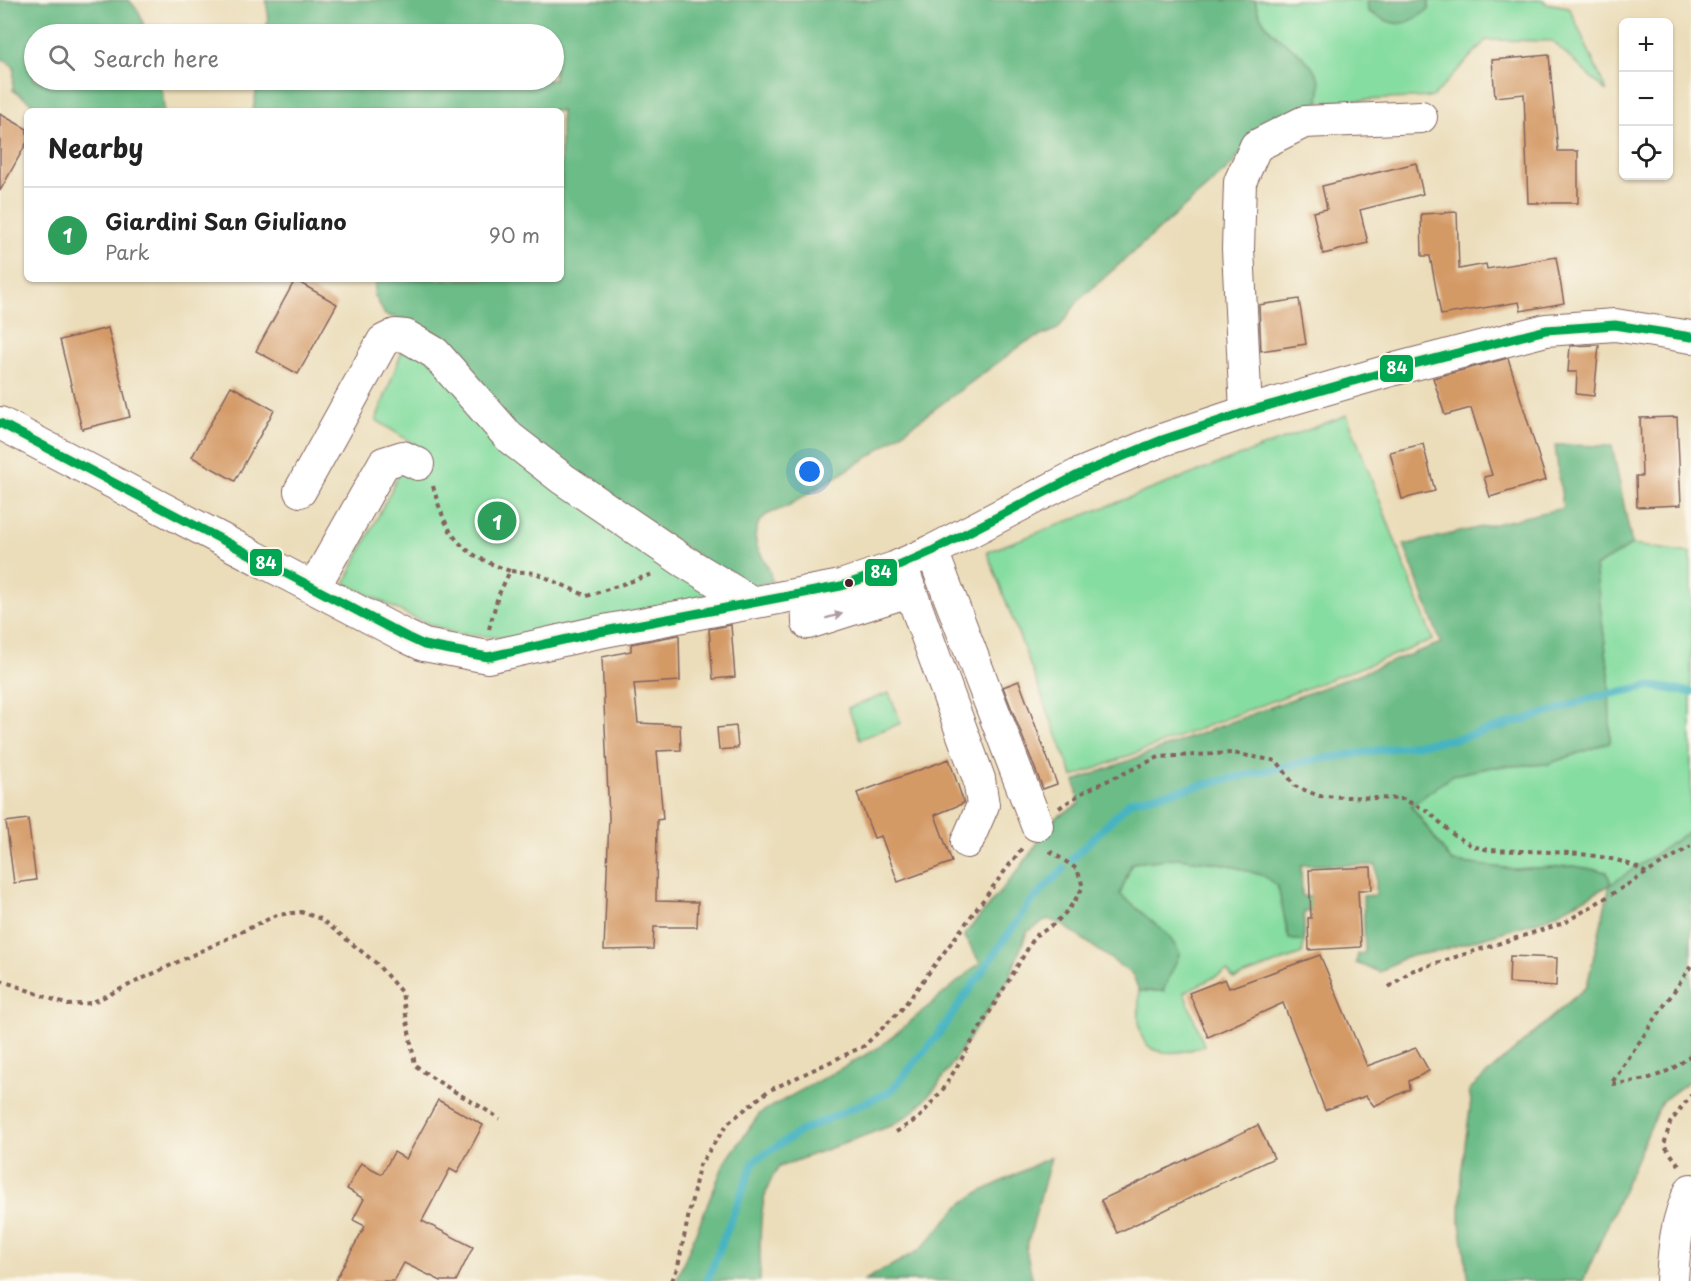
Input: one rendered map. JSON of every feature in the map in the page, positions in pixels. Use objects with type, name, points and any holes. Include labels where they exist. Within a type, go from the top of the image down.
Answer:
[{"type":"street","points":[[1246,412],[1238,249],[1240,182],[1256,146],[1304,122],[1421,117]]},
{"type":"street","points":[[0,423],[424,645],[488,657],[751,602],[841,586],[905,578],[932,551],[1078,475],[1162,440],[1246,412],[1395,369],[1546,330],[1615,325],[1691,337]]},
{"type":"street","points":[[300,491],[383,341],[395,335],[406,336],[417,341],[443,361],[510,438],[563,479],[682,560],[751,602]]},
{"type":"street","points":[[314,587],[384,463],[403,457],[418,464]]},
{"type":"street","points":[[932,551],[1034,830]]},
{"type":"street","points":[[905,578],[979,779],[983,805],[967,842]]},
{"type":"street","points":[[1672,1281],[1683,1234],[1682,1208],[1688,1181]]},
{"type":"path","points":[[418,464],[429,471],[445,525],[460,545],[482,561],[510,571],[536,573],[587,596],[616,588],[682,560]]},
{"type":"path","points":[[488,657],[486,638],[498,596],[510,571]]},
{"type":"path","points":[[672,1281],[680,1256],[699,1166],[728,1124],[768,1091],[864,1046],[901,1010],[1015,861],[1034,830],[1085,790],[1159,757],[1232,753],[1277,761],[1295,786],[1319,796],[1404,799],[1429,812],[1451,833],[1472,846],[1489,850],[1601,857],[1634,864],[1646,873]]},
{"type":"path","points":[[896,1132],[919,1118],[944,1088],[1036,935],[1054,926],[1073,904],[1083,887],[1077,870],[1034,830]]},
{"type":"path","points":[[1389,987],[1411,971],[1564,923],[1691,846]]},
{"type":"path","points":[[0,980],[68,1005],[91,1003],[277,915],[301,912],[321,919],[330,926],[376,963],[402,993],[415,1065],[434,1080],[467,1097],[500,1119]]},
{"type":"path","points":[[1691,966],[1611,1084],[1649,1079],[1680,1065],[1691,1055]]},
{"type":"path","points":[[1688,1181],[1664,1145],[1670,1123],[1691,1095]]},
{"type":"path","points":[[1685,1102],[1691,1100]]},
{"type":"green space","points":[[0,0],[129,0],[139,12],[143,24],[24,24],[24,90],[161,90],[164,108],[39,108],[13,90],[14,67],[0,57]]},
{"type":"green space","points":[[266,0],[1255,0],[1259,14],[1266,25],[1313,68],[1320,81],[1320,90],[1319,102],[1275,117],[1257,130],[1233,164],[1079,300],[1058,329],[1026,342],[872,455],[788,506],[766,515],[758,524],[755,536],[757,547],[769,569],[772,581],[747,589],[513,432],[467,367],[436,333],[408,321],[385,315],[374,294],[376,282],[564,282],[564,108],[253,108],[256,90],[564,90],[564,24],[267,24]]},
{"type":"green space","points":[[1255,0],[1367,0],[1368,11],[1429,9],[1429,0],[1544,0],[1545,3],[1569,7],[1607,92],[1552,41],[1486,40],[1433,97],[1319,102],[1320,81],[1313,68],[1266,25],[1259,14]]},
{"type":"green space","points":[[1367,0],[1429,0],[1429,9],[1406,23],[1392,23],[1368,11]]},
{"type":"green space","points":[[406,341],[730,594],[513,639],[452,633],[410,616],[345,583],[414,444],[376,420]]},
{"type":"green space","points":[[1347,415],[1433,640],[1073,777],[987,552]]},
{"type":"green space","points":[[1555,445],[1612,446],[1632,545],[1595,567],[1609,674],[1610,742],[1548,764],[1493,767],[1453,775],[1411,806],[1452,862],[1514,869],[1574,866],[1607,872],[1611,884],[1691,830],[1691,1080],[1662,1101],[1583,1281],[1469,1281],[1460,1223],[1461,1175],[1471,1101],[1469,1090],[1587,986],[1610,885],[1545,919],[1439,951],[1405,957],[1380,972],[1356,963],[1358,954],[1365,953],[1363,896],[1376,895],[1376,865],[1301,865],[1302,896],[1311,897],[1313,912],[1304,912],[1304,941],[1289,939],[1278,887],[1264,876],[1225,864],[1177,858],[1132,863],[1120,894],[1168,935],[1180,953],[1163,991],[1139,991],[1133,975],[1063,925],[1048,919],[1027,932],[1009,979],[937,1086],[914,1111],[893,1125],[779,1167],[771,1179],[763,1206],[760,1281],[676,1281],[724,1164],[760,1113],[880,1047],[980,963],[964,935],[1020,868],[1055,818],[1079,804],[1075,781],[1441,643],[1404,545],[1563,508]]},
{"type":"green space","points":[[1632,545],[1691,553],[1691,830],[1611,885],[1607,872],[1574,866],[1514,869],[1452,862],[1411,805],[1452,775],[1493,767],[1548,764],[1610,742],[1609,674],[1595,567]]},
{"type":"green space","points":[[889,693],[901,723],[860,739],[848,708]]},
{"type":"green space","points":[[1177,858],[1232,866],[1262,875],[1272,881],[1280,894],[1289,939],[1304,941],[1302,954],[1234,979],[1227,971],[1184,992],[1204,1045],[1181,1052],[1163,1052],[1148,1046],[1141,1034],[1139,991],[1164,991],[1120,895],[1132,863]]},
{"type":"green space","points":[[1051,1157],[1026,1250],[1033,1281],[863,1281],[920,1250],[959,1206],[976,1194]]},
{"type":"building","points":[[1549,55],[1558,151],[1578,151],[1578,203],[1528,203],[1524,94],[1495,97],[1492,60]]},
{"type":"building","points":[[0,114],[24,127],[24,147],[0,191]]},
{"type":"building","points":[[1416,163],[1423,194],[1360,210],[1368,243],[1323,254],[1313,212],[1327,209],[1322,186]]},
{"type":"building","points":[[1457,212],[1459,269],[1486,264],[1487,269],[1556,257],[1564,303],[1521,311],[1519,302],[1441,315],[1430,256],[1422,256],[1421,214]]},
{"type":"building","points":[[294,282],[298,282],[337,304],[298,374],[256,351]]},
{"type":"building","points":[[1299,299],[1306,344],[1261,351],[1259,305]]},
{"type":"building","points":[[108,328],[130,417],[82,429],[60,340]]},
{"type":"building","points":[[1599,345],[1594,396],[1576,394],[1577,372],[1568,372],[1570,346]]},
{"type":"building","points":[[1508,358],[1546,480],[1490,497],[1484,477],[1492,475],[1471,408],[1445,415],[1433,378]]},
{"type":"building","points":[[231,386],[274,410],[235,481],[192,457]]},
{"type":"building","points":[[1677,417],[1681,505],[1637,507],[1636,476],[1642,476],[1640,418]]},
{"type":"building","points":[[1423,444],[1435,491],[1402,499],[1390,452]]},
{"type":"building","points":[[731,625],[735,677],[713,679],[709,629]]},
{"type":"building","points":[[679,635],[680,681],[634,684],[638,723],[680,725],[681,750],[657,751],[663,819],[657,820],[656,901],[698,902],[697,927],[654,927],[653,949],[604,950],[609,818],[602,657],[631,651],[631,644]]},
{"type":"building","points":[[1019,681],[1057,784],[1043,789],[1003,687]]},
{"type":"building","points":[[736,726],[738,748],[719,750],[717,728]]},
{"type":"building","points":[[949,759],[964,803],[935,815],[952,862],[898,882],[881,836],[874,838],[857,793]]},
{"type":"building","points":[[28,819],[36,880],[14,883],[6,822]]},
{"type":"building","points":[[1371,867],[1372,890],[1358,890],[1361,947],[1309,950],[1308,918],[1311,918],[1309,870]]},
{"type":"building","points":[[1320,955],[1367,1066],[1416,1048],[1429,1071],[1409,1081],[1410,1089],[1374,1106],[1366,1096],[1325,1110],[1283,1003],[1208,1037],[1189,993],[1225,979],[1229,988]]},
{"type":"building","points":[[1510,956],[1557,958],[1556,986],[1509,983]]},
{"type":"building","points":[[438,1100],[483,1125],[457,1173],[450,1169],[422,1221],[473,1247],[456,1281],[441,1281],[404,1263],[394,1281],[335,1281],[365,1226],[353,1220],[364,1199],[347,1189],[361,1163],[382,1174],[394,1152],[406,1159]]},
{"type":"building","points":[[1258,1125],[1274,1158],[1117,1233],[1101,1200]]},
{"type":"waterway","points":[[1072,859],[1131,801],[1314,760],[1460,738],[1591,698],[1649,686],[1691,692]]},
{"type":"waterway","points":[[707,1281],[754,1161],[801,1131],[891,1091],[937,1036],[1030,903],[1063,869]]},
{"type":"transit line","name":"84","points":[[0,423],[407,637],[424,645],[488,657],[594,633],[841,586],[894,568],[932,551],[1078,475],[1162,440],[1246,412],[1395,369],[1546,330],[1615,325],[1691,337]]},
{"type":"place","name":"Giardini San Giuliano","points":[[497,521]]}]
